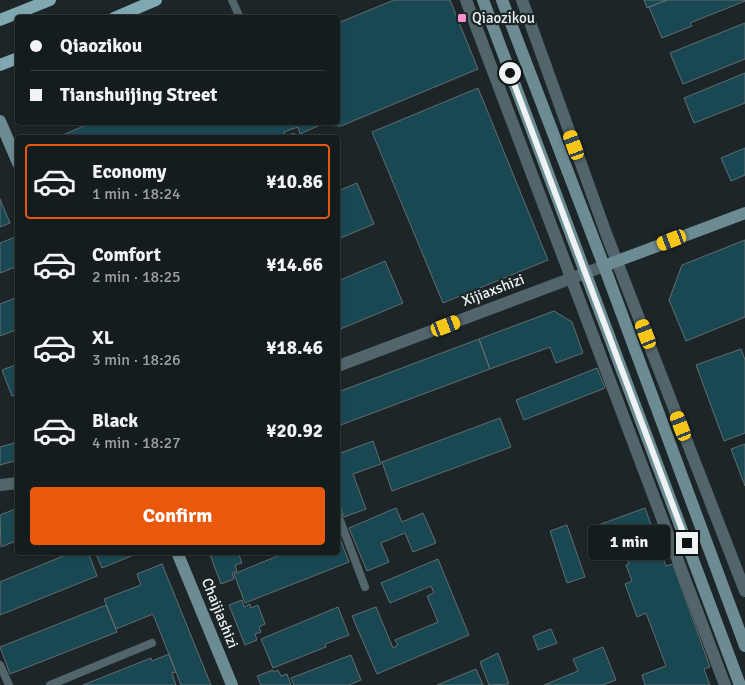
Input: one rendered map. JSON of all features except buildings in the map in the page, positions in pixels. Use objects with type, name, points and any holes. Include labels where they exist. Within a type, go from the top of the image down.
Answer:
[{"type":"main road","points":[[0,20],[50,0]]},
{"type":"main road","points":[[121,15],[156,0]]},
{"type":"main road","points":[[483,0],[740,685]]},
{"type":"main road","points":[[502,0],[604,266],[745,646]]},
{"type":"main road","points":[[0,65],[15,59]]},
{"type":"main road","points":[[0,121],[15,156]]},
{"type":"main road","points":[[604,266],[745,213]]},
{"type":"main road","name":"Chaijiashizi","points":[[178,555],[232,685]]},
{"type":"street","points":[[466,0],[725,685]]},
{"type":"street","points":[[522,0],[617,261],[745,592]]},
{"type":"street","name":"Xijiaxshizi","points":[[340,365],[604,266]]},
{"type":"street","points":[[0,485],[15,483]]},
{"type":"lane","points":[[232,0],[239,15]]},
{"type":"lane","points":[[340,520],[365,587]]},
{"type":"lane","points":[[50,685],[152,643]]},
{"type":"lane","points":[[0,665],[9,685]]},
{"type":"place","name":"Qiaozikou","points":[[462,18]]},
{"type":"route","points":[[510,73],[687,543]]}]
